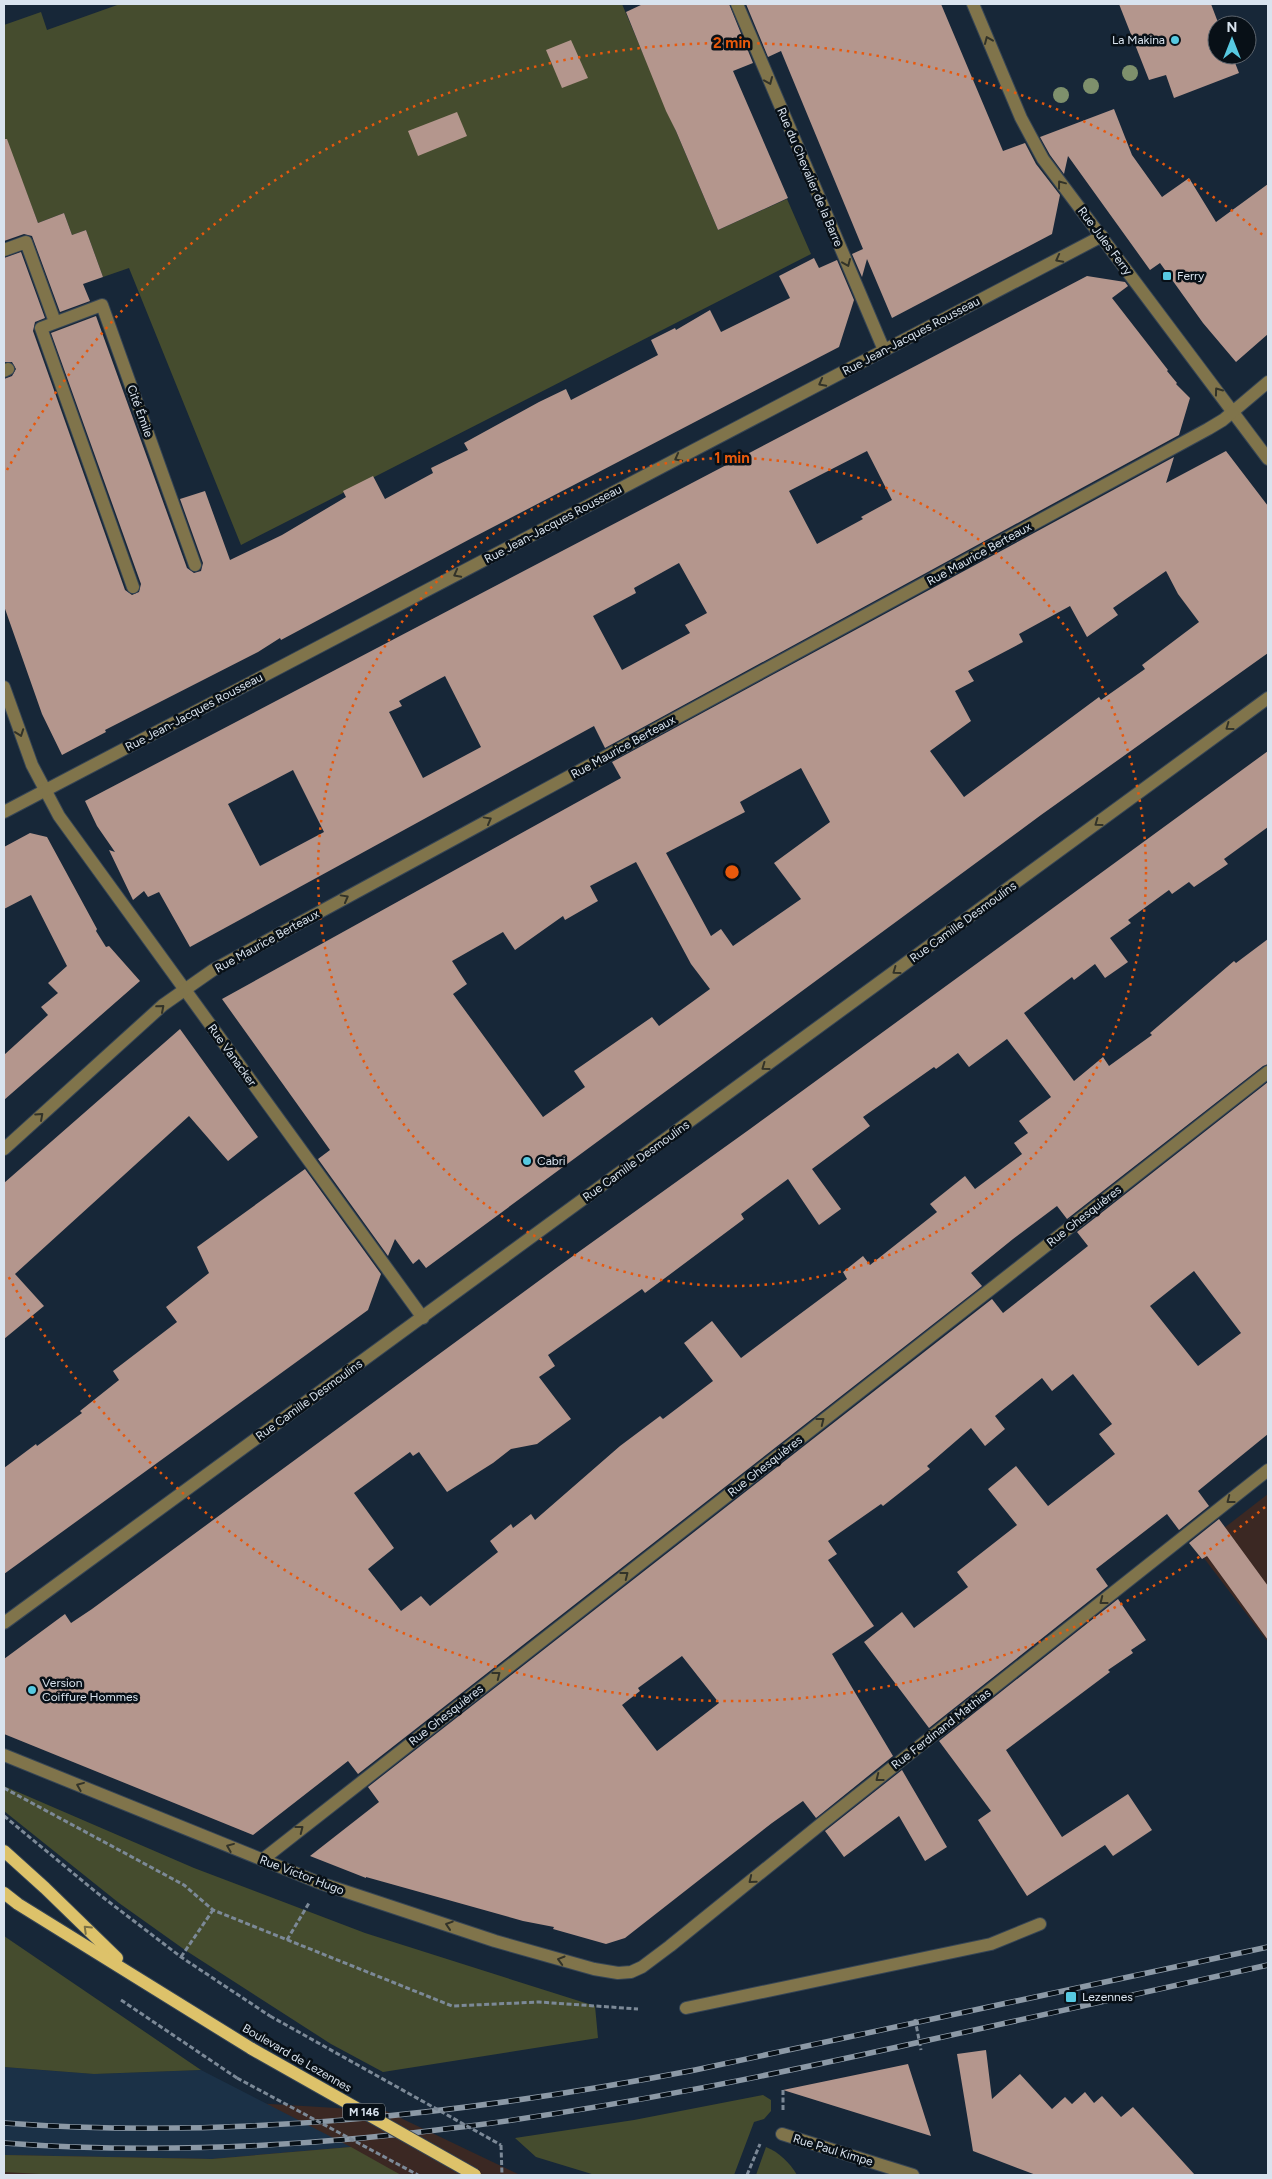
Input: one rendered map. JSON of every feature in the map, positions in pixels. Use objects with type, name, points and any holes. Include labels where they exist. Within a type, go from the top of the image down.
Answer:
[{"type":"main road","name":"Boulevard de Lezennes","points":[[4,1852],[45,1888],[134,1976]]},
{"type":"main road","name":"Boulevard de Lezennes","points":[[4,1893],[252,2049],[475,2175]]},
{"type":"street","name":"Rue du Chevalier de la Barre","points":[[736,4],[884,350]]},
{"type":"street","name":"Rue Jules Ferry","points":[[973,4],[1031,139],[1043,159],[1268,459]]},
{"type":"street","name":"Rue Jean-Jacques Rousseau","points":[[4,812],[1102,236]]},
{"type":"street","points":[[4,250],[26,242],[55,322],[41,328],[133,587]]},
{"type":"street","name":"Cité Émile","points":[[55,322],[102,305],[195,565]]},
{"type":"street","name":"Rue Maurice Berteaux","points":[[4,1149],[164,1005],[183,990],[222,965],[1208,429],[1233,412],[1268,382]]},
{"type":"street","name":"Rue Vanacker","points":[[4,687],[32,765],[44,791],[59,816],[183,990],[423,1318]]},
{"type":"street","name":"Rue Camille Desmoulins","points":[[4,1623],[1268,698]]},
{"type":"street","name":"Rue Ghesquières","points":[[262,1860],[1268,1072]]},
{"type":"street","name":"Rue Ferdinand Mathias","points":[[608,1972],[631,1972],[642,1967],[670,1946],[1268,1470]]},
{"type":"street","name":"Rue Victor Hugo","points":[[4,1754],[320,1883],[495,1941],[608,1972]]},
{"type":"street","points":[[686,2008],[991,1944],[1040,1924]]},
{"type":"street","name":"Rue Paul Kimpe","points":[[782,2134],[913,2175]]},
{"type":"path","points":[[4,1788],[184,1885],[213,1910],[452,2006],[539,2002],[638,2009]]},
{"type":"path","points":[[4,1816],[96,1892],[181,1957],[270,2016],[501,2145],[502,2175]]},
{"type":"path","points":[[287,1940],[320,1883]]},
{"type":"path","points":[[181,1957],[213,1910]]},
{"type":"path","points":[[915,2019],[921,2050]]},
{"type":"path","points":[[237,2078],[418,2175]]},
{"type":"path","points":[[783,2088],[783,2100]]},
{"type":"path","points":[[748,2175],[759,2144],[782,2134]]},
{"type":"shaded area","points":[[1268,1494],[1268,1642],[1197,1549]]},
{"type":"shaded area","points":[[4,2067],[94,2074],[201,2070],[351,2147],[212,2159],[4,2155]]},
{"type":"shaded area","points":[[4,2088],[386,2111],[520,2175],[4,2175]]},
{"type":"green space","points":[[120,4],[622,4],[718,230],[787,199],[811,254],[241,545],[129,268],[103,277],[86,230],[72,235],[64,213],[38,223],[22,181],[4,188],[4,25],[41,12],[47,30]]},
{"type":"green space","points":[[4,1786],[194,1868],[365,1933],[595,2006],[598,2038],[383,2072],[331,2044],[185,1950],[119,1903],[4,1811]]},
{"type":"green space","points":[[4,1936],[201,2070],[94,2074],[4,2067]]},
{"type":"green space","points":[[763,2095],[771,2100],[771,2111],[764,2119],[754,2122],[734,2175],[595,2175],[536,2157],[515,2138],[634,2120]]},
{"type":"green space","points":[[351,2147],[401,2175],[58,2175],[4,2172],[4,2155],[212,2159]]},
{"type":"green space","points":[[766,2147],[784,2158],[797,2175],[756,2175]]},
{"type":"building","points":[[643,4],[729,4],[753,63],[733,71],[788,198],[718,230],[666,111],[626,12]]},
{"type":"building","points":[[746,4],[941,4],[1003,151],[1025,143],[1036,164],[1060,195],[1052,234],[892,318],[867,259],[862,277],[852,254],[863,249],[781,51],[768,57]]},
{"type":"building","name":"La Makina","points":[[1119,4],[1211,4],[1215,15],[1207,15],[1207,65],[1236,65],[1239,73],[1174,98],[1166,75],[1149,80]]},
{"type":"building","points":[[571,40],[588,78],[562,88],[546,50]]},
{"type":"building","points":[[1114,109],[1132,155],[1162,197],[1189,178],[1216,222],[1268,184],[1268,334],[1236,362],[1203,323],[1160,263],[1150,270],[1068,156],[1064,174],[1040,137]]},
{"type":"building","points":[[457,112],[467,136],[418,156],[408,131]]},
{"type":"building","points":[[4,139],[7,139],[38,223],[64,213],[72,235],[86,230],[103,277],[83,284],[90,301],[60,312],[32,236],[24,234],[4,241]]},
{"type":"building","points":[[21,252],[45,318],[35,322],[33,331],[125,590],[132,595],[139,592],[141,584],[51,333],[96,316],[187,568],[194,573],[201,571],[203,563],[180,499],[205,491],[230,560],[282,535],[346,497],[343,491],[373,476],[385,499],[433,473],[431,468],[468,450],[464,443],[539,402],[566,389],[571,400],[658,355],[651,340],[675,328],[676,330],[710,310],[721,332],[790,298],[779,276],[814,258],[819,268],[837,260],[854,300],[839,347],[472,538],[281,640],[280,638],[258,652],[105,730],[106,732],[62,755],[42,714],[4,606],[4,379],[12,376],[16,369],[12,362],[4,362],[4,258]]},
{"type":"building","points":[[1087,276],[1125,282],[1128,286],[1112,298],[1168,370],[1176,384],[1190,398],[1179,435],[605,748],[594,726],[190,947],[159,892],[148,897],[144,891],[133,900],[109,850],[115,852],[97,826],[85,801]],"holes":[[[867,451],[892,500],[861,517],[863,519],[817,544],[789,491]],[[679,563],[707,613],[685,625],[690,633],[622,670],[593,616],[636,593],[634,588]],[[445,676],[481,747],[423,778],[389,712],[402,706],[399,701]],[[293,770],[324,832],[260,866],[228,804]]]},
{"type":"building","points":[[1226,451],[1268,506],[1268,653],[1041,815],[426,1268],[419,1259],[413,1264],[395,1239],[388,1256],[318,1159],[330,1150],[222,999],[621,778],[612,762],[1174,457],[1166,483]],"holes":[[[1166,571],[1178,594],[1199,622],[1142,665],[1145,669],[1101,700],[1099,697],[964,797],[930,751],[971,721],[955,691],[974,681],[968,671],[1023,642],[1019,634],[1070,606],[1087,637],[1118,615],[1113,608]],[[801,768],[830,822],[774,863],[801,899],[733,946],[721,929],[711,936],[666,853],[745,812],[740,802]],[[636,862],[691,964],[710,989],[659,1026],[652,1017],[574,1071],[585,1087],[543,1117],[453,994],[467,984],[452,961],[503,932],[515,950],[563,916],[565,920],[598,901],[590,886]]]},
{"type":"building","points":[[1268,751],[1268,827],[1224,859],[1228,864],[1194,887],[1189,882],[1172,894],[1169,890],[1128,920],[1131,923],[1110,938],[1128,962],[1105,978],[1095,964],[1074,980],[1072,977],[1024,1013],[1074,1081],[1103,1057],[1109,1066],[1152,1035],[1150,1033],[1234,961],[1236,963],[1268,939],[1268,1064],[1067,1219],[1057,1206],[1013,1239],[971,1273],[982,1286],[358,1774],[348,1761],[253,1835],[4,1734],[4,1659],[65,1614],[71,1623],[92,1609],[559,1266]],"holes":[[[1007,1039],[1051,1097],[1019,1121],[1028,1133],[1014,1143],[1022,1154],[975,1189],[965,1176],[930,1204],[937,1212],[870,1265],[863,1256],[843,1272],[847,1279],[741,1358],[712,1321],[684,1343],[713,1381],[663,1419],[660,1416],[620,1446],[535,1520],[531,1514],[513,1528],[511,1524],[490,1541],[498,1552],[430,1606],[421,1596],[401,1611],[368,1569],[394,1548],[354,1493],[410,1452],[413,1456],[419,1452],[447,1492],[493,1463],[511,1449],[537,1444],[571,1419],[539,1377],[555,1366],[548,1355],[642,1289],[645,1293],[744,1219],[741,1214],[788,1179],[819,1225],[841,1209],[812,1169],[870,1126],[863,1117],[934,1067],[936,1069],[958,1053],[969,1067]]]},
{"type":"building","points":[[30,833],[47,837],[106,947],[109,946],[140,981],[4,1100],[4,1055],[48,1015],[41,1007],[58,993],[48,983],[67,966],[31,895],[4,909],[4,847]]},
{"type":"building","points":[[180,1029],[258,1137],[228,1161],[189,1116],[15,1274],[44,1306],[4,1339],[4,1183]]},
{"type":"building","points":[[1268,1082],[1268,1434],[1198,1491],[1209,1506],[1179,1530],[1167,1514],[1096,1569],[1108,1586],[929,1728],[864,1642],[902,1612],[914,1628],[968,1587],[957,1572],[1017,1525],[988,1489],[1016,1466],[1048,1506],[1115,1454],[1099,1434],[1112,1424],[1073,1374],[1052,1391],[1042,1378],[995,1416],[1005,1429],[985,1446],[971,1428],[927,1466],[930,1469],[883,1506],[881,1504],[828,1541],[837,1554],[828,1560],[874,1626],[832,1654],[893,1756],[816,1818],[803,1801],[625,1938],[606,1944],[553,1929],[554,1927],[523,1921],[366,1878],[310,1856],[379,1802],[368,1787],[992,1299],[1003,1313],[1088,1246],[1077,1232]],"holes":[[[1194,1271],[1241,1333],[1198,1366],[1150,1306]],[[682,1656],[719,1703],[657,1751],[622,1705],[640,1691],[638,1688]]]},
{"type":"building","points":[[305,1169],[381,1274],[368,1310],[4,1574],[4,1468],[82,1413],[80,1411],[119,1380],[113,1371],[177,1322],[166,1307],[209,1273],[197,1247]]},
{"type":"building","points":[[1219,1519],[1268,1586],[1268,1640],[1207,1556],[1202,1559],[1189,1543]]},
{"type":"building","points":[[1118,1599],[1146,1640],[1131,1650],[1133,1653],[1108,1670],[1110,1672],[1006,1750],[1062,1837],[1128,1794],[1152,1830],[1113,1856],[1105,1845],[1027,1896],[978,1820],[991,1811],[939,1741]]},
{"type":"building","points":[[902,1770],[947,1847],[925,1861],[899,1816],[844,1857],[825,1831]]},
{"type":"building","points":[[986,2050],[992,2099],[1020,2074],[1052,2109],[1065,2097],[1072,2104],[1085,2092],[1094,2103],[1102,2096],[1121,2117],[1133,2107],[1195,2175],[1036,2175],[973,2151],[957,2054]]},
{"type":"building","points":[[908,2064],[931,2136],[783,2090],[889,2068]]},
{"type":"railway","points":[[4,2123],[177,2128],[264,2125],[437,2111],[609,2086],[695,2070],[1268,1947]]},
{"type":"railway","points":[[4,2143],[121,2148],[237,2147],[354,2139],[470,2126],[585,2109],[815,2065],[1268,1965]]},
{"type":"place","name":"La Makina","points":[[1175,40]]},
{"type":"place","name":"Ferry","points":[[1167,276]]},
{"type":"place","name":"Cabri","points":[[527,1161]]},
{"type":"place","name":"Version Coiffure Hommes","points":[[32,1690]]},
{"type":"place","name":"Lezennes","points":[[1071,1997]]}]
